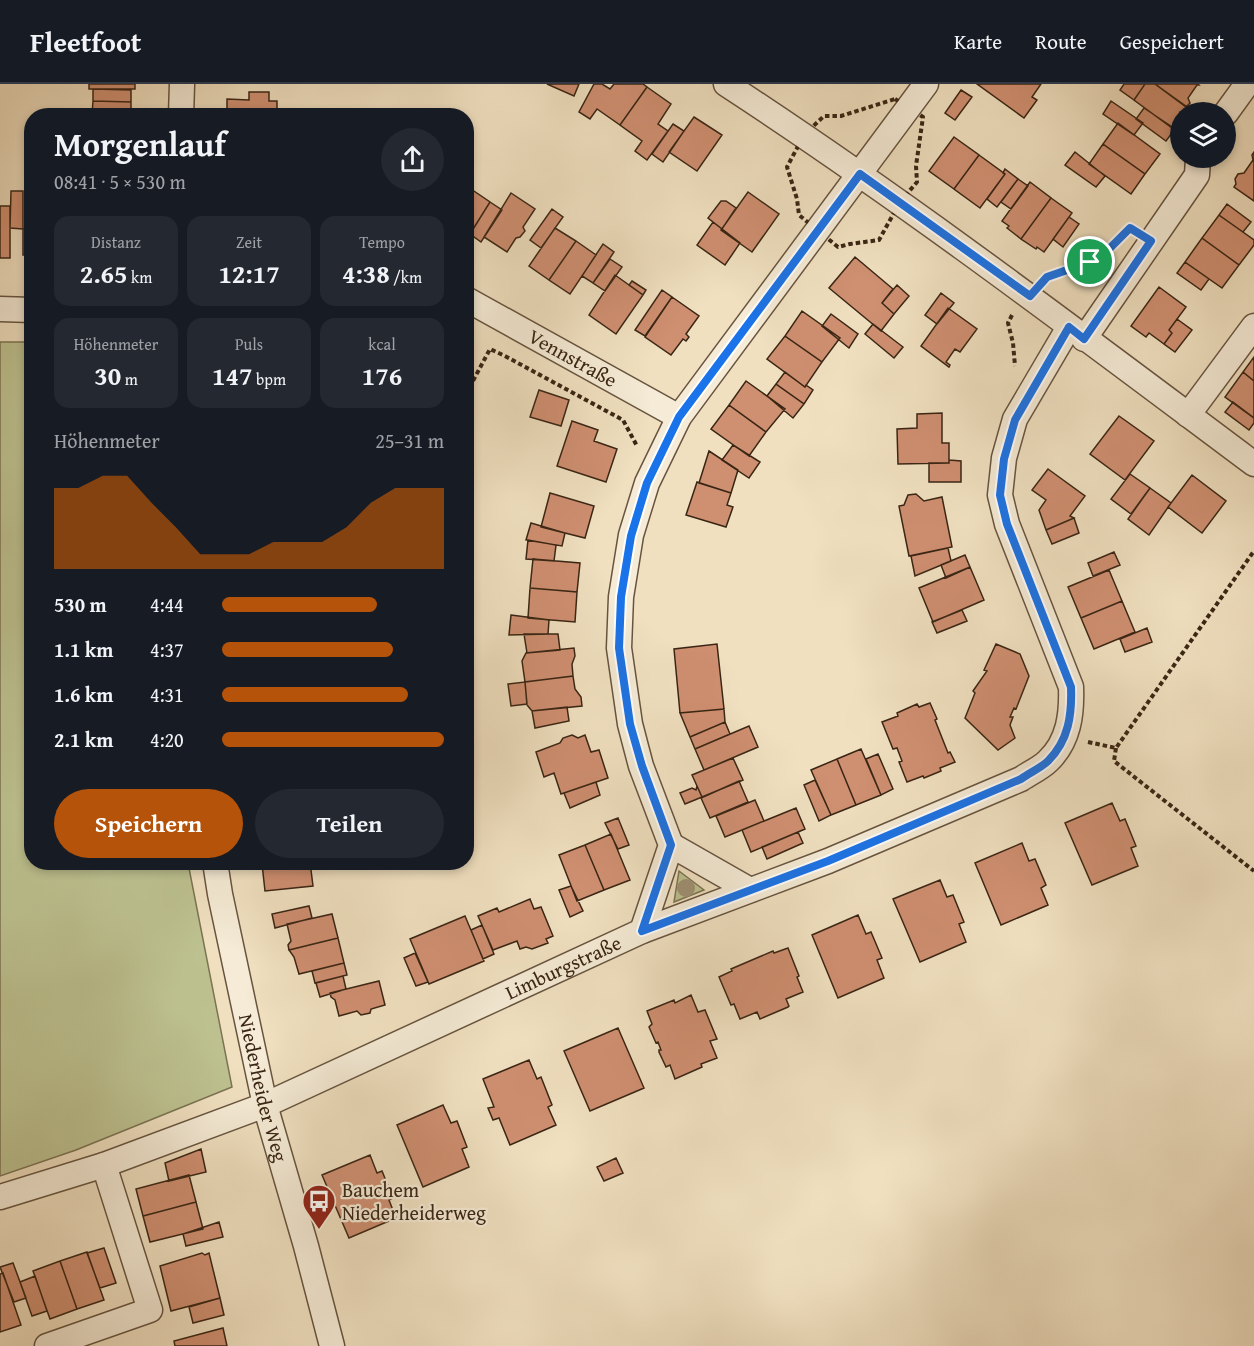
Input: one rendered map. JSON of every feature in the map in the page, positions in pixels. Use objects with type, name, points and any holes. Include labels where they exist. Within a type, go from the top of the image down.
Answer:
[{"type":"street","points":[[181,108],[182,84]]},
{"type":"street","points":[[726,84],[860,174],[1027,294],[1254,464]]},
{"type":"street","points":[[642,931],[671,845],[633,735],[619,648],[621,597],[631,536],[647,483],[679,417],[926,84]]},
{"type":"street","points":[[1061,742],[1069,725],[1071,687],[1007,524],[1000,495],[1004,459],[1015,420],[1034,387],[1151,241],[1197,175],[1197,168]]},
{"type":"street","name":"Vennstraße","points":[[474,303],[679,417]]},
{"type":"street","points":[[0,309],[24,310]]},
{"type":"street","points":[[1188,415],[1254,326]]},
{"type":"street","name":"Limburgstraße","points":[[0,1197],[104,1165],[266,1105],[642,931],[828,861],[1021,779],[1047,762],[1061,742]]},
{"type":"street","points":[[671,845],[750,890]]},
{"type":"street","name":"Niederheider Weg","points":[[216,870],[266,1105],[332,1346]]},
{"type":"street","points":[[47,1346],[150,1310],[104,1165]]},
{"type":"path","points":[[1034,387],[1015,373],[1013,343],[1008,323],[1027,294],[1047,277],[1090,262],[1109,249],[1130,228],[1151,241]]},
{"type":"path","points":[[505,356],[519,327]]},
{"type":"path","points":[[474,379],[490,349],[623,420],[637,448],[658,458]]},
{"type":"path","points":[[1254,551],[1116,748],[1114,761],[1254,871]]},
{"type":"path","points":[[1061,742],[1116,748]]},
{"type":"green space","points":[[0,342],[24,342],[24,870],[189,870],[232,1087],[76,1150],[0,1176]]},
{"type":"green space","points":[[679,871],[704,890],[674,902]]},
{"type":"building","points":[[89,84],[135,84],[135,89],[89,89]]},
{"type":"building","points":[[547,84],[579,84],[574,96]]},
{"type":"building","points":[[594,84],[602,84],[610,89],[614,84],[643,84],[647,87],[620,125],[597,109],[590,119],[579,112]]},
{"type":"building","points":[[977,84],[1041,84],[1032,97],[1037,100],[1024,118]]},
{"type":"building","points":[[1124,84],[1145,84],[1134,100],[1120,90]]},
{"type":"building","points":[[1145,84],[1155,84],[1180,102],[1170,102],[1170,127],[1134,100]]},
{"type":"building","points":[[1155,84],[1199,85],[1188,98],[1190,102],[1179,102]]},
{"type":"building","points":[[647,87],[671,104],[658,124],[668,131],[647,160],[635,151],[642,141],[620,125]]},
{"type":"building","points":[[93,89],[131,90],[131,102],[93,101]]},
{"type":"building","points":[[961,90],[972,97],[955,120],[945,113]]},
{"type":"building","points":[[249,92],[269,92],[269,101],[277,101],[277,108],[227,108],[227,99],[249,100]]},
{"type":"building","points":[[93,101],[131,102],[131,108],[92,108]]},
{"type":"building","points":[[1111,101],[1143,123],[1134,135],[1103,114]]},
{"type":"building","points":[[1144,108],[1170,126],[1170,136],[1166,141],[1136,119]]},
{"type":"building","points":[[694,117],[722,135],[697,171],[669,152]]},
{"type":"building","points":[[1118,123],[1160,154],[1145,174],[1103,144]]},
{"type":"building","points":[[673,124],[684,131],[663,162],[652,154]]},
{"type":"building","points":[[954,137],[979,155],[954,189],[929,171]]},
{"type":"building","points":[[1103,144],[1145,174],[1131,194],[1089,164]]},
{"type":"building","points":[[1075,152],[1105,176],[1096,187],[1065,165]]},
{"type":"building","points":[[1254,152],[1254,201],[1234,187],[1238,174],[1244,173],[1253,160]]},
{"type":"building","points":[[979,155],[1005,174],[980,208],[954,189]]},
{"type":"building","points":[[1005,169],[1018,179],[997,207],[987,199],[1005,174],[1003,173]]},
{"type":"building","points":[[1018,179],[1028,186],[1011,209],[1001,202]]},
{"type":"building","points":[[1030,182],[1051,198],[1021,239],[1002,221]]},
{"type":"building","points":[[11,191],[23,191],[23,229],[10,228]]},
{"type":"building","points":[[474,191],[490,202],[474,228]]},
{"type":"building","points":[[748,192],[779,214],[752,252],[721,230]]},
{"type":"building","points":[[511,193],[535,209],[523,227],[525,231],[516,238],[507,252],[484,237]]},
{"type":"building","points":[[1051,198],[1072,213],[1044,252],[1021,239]]},
{"type":"building","points":[[721,201],[726,201],[736,208],[722,229],[708,218]]},
{"type":"building","points":[[490,202],[502,210],[481,242],[474,237],[474,228]]},
{"type":"building","points":[[1227,204],[1251,222],[1243,232],[1219,215]]},
{"type":"building","points":[[0,206],[10,206],[10,258],[0,258]]},
{"type":"building","points":[[552,209],[563,217],[541,248],[530,240]]},
{"type":"building","points":[[1219,215],[1254,240],[1254,245],[1239,265],[1202,238]]},
{"type":"building","points":[[1069,217],[1079,224],[1063,247],[1053,239]]},
{"type":"building","points":[[713,222],[740,243],[725,265],[697,245]]},
{"type":"building","points":[[555,228],[576,241],[549,280],[529,266]]},
{"type":"building","points":[[23,229],[24,229],[24,255]]},
{"type":"building","points":[[1202,238],[1239,265],[1222,288],[1185,262]]},
{"type":"building","points":[[576,241],[596,255],[570,294],[549,280]]},
{"type":"building","points":[[603,244],[614,252],[593,283],[582,276]]},
{"type":"building","points":[[855,257],[893,289],[882,303],[894,314],[881,331],[829,288]]},
{"type":"building","points":[[610,259],[622,267],[605,291],[593,283]]},
{"type":"building","points":[[1185,262],[1209,279],[1201,290],[1177,273]]},
{"type":"building","points":[[615,275],[643,295],[616,334],[589,315]]},
{"type":"building","points":[[632,281],[646,290],[643,295],[629,285]]},
{"type":"building","points":[[897,285],[909,296],[894,314],[882,303]]},
{"type":"building","points":[[1159,287],[1186,307],[1169,330],[1172,333],[1164,344],[1149,333],[1146,337],[1131,326]]},
{"type":"building","points":[[662,290],[672,297],[645,336],[635,330]]},
{"type":"building","points":[[941,293],[954,303],[937,324],[925,315]]},
{"type":"building","points":[[672,297],[699,316],[686,334],[689,337],[686,341],[683,339],[671,355],[645,337]]},
{"type":"building","points":[[948,308],[977,329],[960,352],[955,349],[946,362],[950,365],[949,367],[921,346]]},
{"type":"building","points":[[802,311],[840,338],[822,362],[785,336]]},
{"type":"building","points":[[831,314],[858,334],[849,348],[822,326]]},
{"type":"building","points":[[1177,319],[1192,330],[1175,352],[1164,344],[1172,333],[1169,330]]},
{"type":"building","points":[[873,324],[903,347],[894,358],[865,334]]},
{"type":"building","points":[[785,336],[822,362],[805,387],[767,359]]},
{"type":"building","points":[[1254,357],[1254,381],[1243,372]]},
{"type":"building","points":[[785,372],[805,387],[806,385],[813,390],[804,404],[776,384]]},
{"type":"building","points":[[1243,372],[1254,381],[1254,418],[1225,397]]},
{"type":"building","points":[[746,381],[785,409],[766,432],[729,405]]},
{"type":"building","points":[[776,384],[804,404],[793,418],[767,396]]},
{"type":"building","points":[[539,390],[569,400],[561,426],[530,417]]},
{"type":"building","points":[[1233,402],[1254,418],[1254,423],[1249,430],[1225,412]]},
{"type":"building","points":[[729,405],[766,432],[749,456],[711,429]]},
{"type":"building","points":[[942,413],[942,443],[949,443],[949,463],[898,464],[897,429],[917,428],[917,414]]},
{"type":"building","points":[[1119,416],[1154,441],[1125,480],[1090,454]]},
{"type":"building","points":[[572,421],[598,430],[594,441],[617,449],[606,482],[557,466]]},
{"type":"building","points":[[733,445],[760,462],[749,478],[722,460]]},
{"type":"building","points":[[709,451],[738,470],[731,493],[699,483]]},
{"type":"building","points":[[949,460],[961,461],[961,482],[929,482],[929,463],[949,463]]},
{"type":"building","points":[[1048,469],[1085,496],[1070,516],[1074,518],[1046,530],[1039,510],[1046,500],[1032,490]]},
{"type":"building","points":[[1130,474],[1150,488],[1131,514],[1111,499]]},
{"type":"building","points":[[1192,475],[1226,501],[1202,533],[1168,507]]},
{"type":"building","points":[[697,482],[731,493],[727,505],[733,507],[726,527],[686,515]]},
{"type":"building","points":[[1150,488],[1171,503],[1149,535],[1128,519]]},
{"type":"building","points":[[550,493],[594,506],[585,538],[541,527]]},
{"type":"building","points":[[916,494],[924,501],[942,497],[952,547],[909,556],[899,506],[904,505],[908,495]]},
{"type":"building","points":[[1074,518],[1079,533],[1052,544],[1046,530]]},
{"type":"building","points":[[531,523],[565,533],[562,546],[526,540]]},
{"type":"building","points":[[528,540],[556,545],[554,561],[526,559]]},
{"type":"building","points":[[948,548],[951,561],[915,576],[911,556]]},
{"type":"building","points":[[1114,552],[1120,565],[1093,576],[1088,563]]},
{"type":"building","points":[[965,555],[970,567],[946,578],[941,565]]},
{"type":"building","points":[[533,559],[580,563],[577,592],[530,588]]},
{"type":"building","points":[[970,567],[984,600],[933,622],[919,588]]},
{"type":"building","points":[[1109,570],[1122,601],[1081,618],[1068,587]]},
{"type":"building","points":[[530,588],[577,592],[575,622],[528,618]]},
{"type":"building","points":[[1122,601],[1135,632],[1094,649],[1081,618]]},
{"type":"building","points":[[962,610],[967,621],[937,633],[932,622]]},
{"type":"building","points":[[511,615],[549,620],[548,634],[509,635]]},
{"type":"building","points":[[1147,628],[1152,642],[1125,652],[1120,639]]},
{"type":"building","points":[[524,634],[558,634],[560,650],[527,653]]},
{"type":"building","points":[[717,644],[724,709],[680,713],[674,649]]},
{"type":"building","points":[[996,644],[1020,654],[1029,676],[1016,709],[1014,708],[1010,717],[1013,717],[1010,725],[1015,738],[998,750],[965,718],[975,693],[973,691],[987,671],[984,670]]},
{"type":"building","points":[[574,648],[573,676],[525,682],[522,661],[526,653]]},
{"type":"building","points":[[573,676],[575,689],[581,697],[582,706],[532,711],[527,705],[525,682]]},
{"type":"building","points":[[525,682],[527,704],[511,706],[508,684]]},
{"type":"building","points":[[930,703],[948,753],[950,752],[955,762],[940,768],[941,771],[907,782],[899,762],[902,761],[897,748],[893,749],[882,722],[898,716],[897,713],[917,704],[919,707]]},
{"type":"building","points":[[567,707],[569,721],[535,728],[532,711]]},
{"type":"building","points":[[724,709],[725,722],[690,737],[680,713]]},
{"type":"building","points":[[725,722],[730,734],[695,749],[690,737]]},
{"type":"building","points":[[749,726],[758,747],[704,770],[695,749]]},
{"type":"building","points":[[572,735],[578,738],[585,735],[591,752],[599,750],[608,778],[561,794],[554,773],[544,777],[536,752],[560,743],[563,738]]},
{"type":"building","points":[[861,749],[881,795],[856,805],[837,759]]},
{"type":"building","points":[[878,754],[893,789],[881,795],[866,759]]},
{"type":"building","points":[[733,758],[743,780],[702,797],[692,775]]},
{"type":"building","points":[[837,759],[856,805],[831,815],[811,770]]},
{"type":"building","points":[[815,780],[831,815],[819,821],[804,785]]},
{"type":"building","points":[[739,781],[748,802],[710,818],[701,798]]},
{"type":"building","points":[[596,782],[600,795],[570,808],[564,793]]},
{"type":"building","points":[[697,786],[702,797],[685,804],[680,793],[692,788],[696,790]]},
{"type":"building","points":[[755,800],[764,821],[725,837],[716,816]]},
{"type":"building","points":[[1112,803],[1120,821],[1125,819],[1136,846],[1131,848],[1138,866],[1092,885],[1065,823]]},
{"type":"building","points":[[796,808],[805,829],[751,852],[742,830]]},
{"type":"building","points":[[618,818],[629,845],[618,849],[605,823]]},
{"type":"building","points":[[798,832],[803,843],[767,859],[762,847]]},
{"type":"building","points":[[611,834],[630,880],[604,890],[585,845]]},
{"type":"building","points":[[1022,843],[1029,861],[1035,859],[1046,885],[1041,888],[1048,905],[1001,925],[975,863]]},
{"type":"building","points":[[585,845],[604,890],[577,901],[559,855]]},
{"type":"building","points":[[263,870],[311,870],[313,886],[265,891]]},
{"type":"building","points":[[940,880],[947,897],[953,895],[964,922],[959,924],[966,942],[920,962],[893,899]]},
{"type":"building","points":[[571,886],[583,911],[570,917],[559,890]]},
{"type":"building","points":[[530,899],[534,909],[541,907],[553,936],[546,939],[548,943],[532,949],[526,947],[520,949],[517,941],[493,950],[478,916],[497,908],[499,912]]},
{"type":"building","points":[[309,906],[312,918],[275,928],[272,914]]},
{"type":"building","points":[[332,914],[338,938],[289,950],[288,945],[291,941],[287,924]]},
{"type":"building","points":[[858,915],[866,934],[871,932],[882,958],[877,960],[884,978],[838,998],[812,935]]},
{"type":"building","points":[[465,916],[484,961],[429,984],[410,939]]},
{"type":"building","points":[[482,925],[494,954],[483,959],[471,930]]},
{"type":"building","points":[[338,938],[344,963],[299,974],[294,957],[289,950]]},
{"type":"building","points":[[788,948],[803,992],[786,999],[788,1007],[760,1019],[757,1012],[740,1019],[719,977],[732,971],[731,969],[773,951],[774,953]]},
{"type":"building","points":[[415,953],[428,982],[416,986],[404,958]]},
{"type":"building","points":[[344,963],[347,975],[315,983],[312,971]]},
{"type":"building","points":[[343,976],[346,989],[320,997],[316,983]]},
{"type":"building","points":[[379,981],[385,1005],[371,1009],[370,1013],[361,1015],[357,1011],[339,1016],[335,1000],[330,993]]},
{"type":"building","points":[[691,995],[698,1012],[705,1010],[717,1039],[710,1041],[717,1058],[675,1079],[670,1065],[666,1067],[659,1052],[661,1050],[658,1042],[656,1043],[649,1027],[652,1024],[647,1011],[674,1000],[675,1003]]},
{"type":"building","points":[[618,1028],[644,1088],[590,1111],[564,1051]]},
{"type":"building","points":[[529,1060],[537,1079],[541,1077],[552,1105],[548,1107],[556,1125],[510,1145],[499,1118],[493,1120],[488,1108],[494,1107],[483,1079]]},
{"type":"building","points":[[443,1105],[451,1123],[457,1121],[467,1147],[462,1149],[469,1167],[423,1187],[397,1125]]},
{"type":"building","points":[[201,1149],[206,1172],[169,1181],[165,1163]]},
{"type":"building","points":[[370,1155],[377,1173],[382,1171],[393,1198],[389,1200],[396,1218],[349,1238],[322,1175]]},
{"type":"building","points":[[616,1158],[623,1173],[604,1181],[597,1167]]},
{"type":"building","points":[[189,1175],[196,1202],[143,1216],[136,1189]]},
{"type":"building","points":[[196,1202],[203,1229],[150,1242],[143,1216]]},
{"type":"building","points":[[219,1222],[223,1237],[186,1246],[183,1234]]},
{"type":"building","points":[[104,1248],[116,1283],[100,1288],[87,1253]]},
{"type":"building","points":[[87,1252],[104,1300],[77,1309],[60,1261]]},
{"type":"building","points":[[202,1253],[205,1255],[209,1253],[220,1298],[171,1311],[160,1266]]},
{"type":"building","points":[[60,1261],[77,1309],[50,1319],[33,1271]]},
{"type":"building","points":[[13,1263],[26,1298],[14,1302],[0,1267]]},
{"type":"building","points":[[3,1273],[21,1325],[0,1332],[0,1274]]},
{"type":"building","points":[[35,1276],[47,1311],[32,1316],[20,1282]]},
{"type":"building","points":[[220,1298],[224,1315],[193,1323],[189,1307]]},
{"type":"building","points":[[223,1328],[227,1346],[175,1346],[174,1341]]},
{"type":"place","name":"Bauchem Niederheiderweg","points":[[319,1230]]},
{"type":"route","points":[[860,174],[1030,296],[1047,277],[1090,262],[1109,249],[1130,228],[1151,241],[1084,339],[1069,327],[1015,420],[1004,459],[1000,495],[1007,524],[1071,687],[1069,725],[1059,748],[1047,762],[1021,779],[828,861],[642,931],[671,845],[642,766],[630,724],[619,648],[621,597],[631,536],[647,483],[679,417],[860,174]]}]
